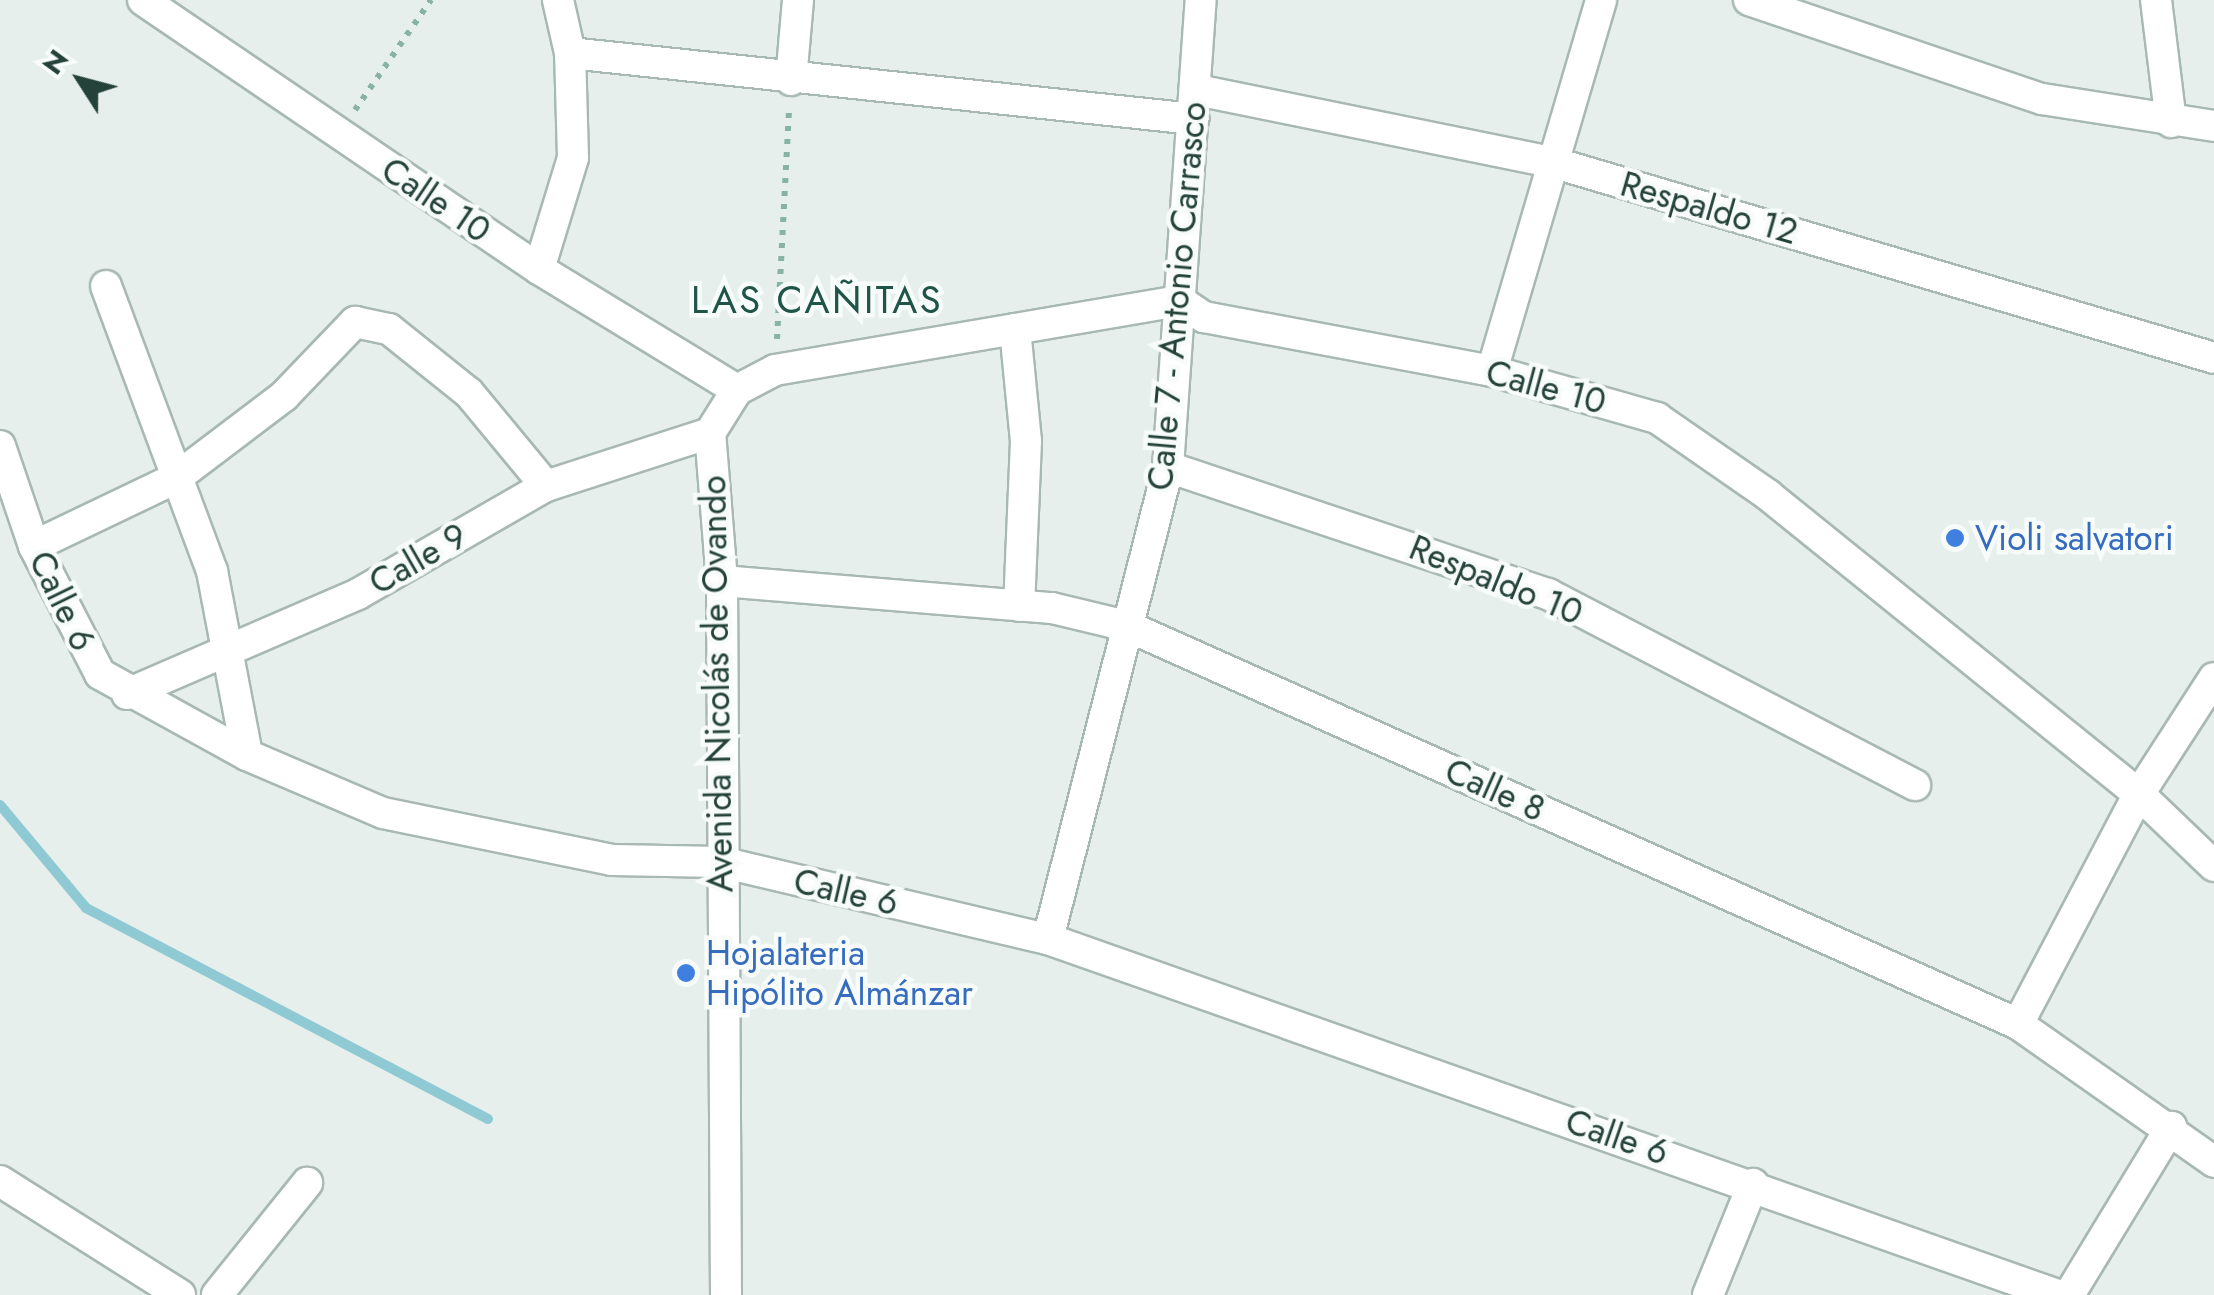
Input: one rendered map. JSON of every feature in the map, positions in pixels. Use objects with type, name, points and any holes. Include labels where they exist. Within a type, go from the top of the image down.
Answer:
[{"type":"street","name":"Calle 10","points":[[143,0],[334,134],[539,269],[737,390]]},
{"type":"street","points":[[539,269],[572,158],[570,53],[558,0]]},
{"type":"street","points":[[791,80],[798,0]]},
{"type":"street","name":"Calle 7 - Antonio Carrasco","points":[[1048,939],[1168,467],[1201,0]]},
{"type":"street","points":[[1492,371],[1601,0]]},
{"type":"street","points":[[1749,0],[2042,99],[2214,127]]},
{"type":"street","points":[[2156,0],[2172,122]]},
{"type":"street","name":"Respaldo 12","points":[[570,53],[791,80],[1195,104],[1556,163],[2214,358]]},
{"type":"street","points":[[106,286],[212,571],[247,755]]},
{"type":"street","name":"Calle 10","points":[[1180,301],[1204,317],[1492,371],[1680,428],[2138,794],[2214,866]]},
{"type":"street","points":[[710,433],[737,390],[775,370],[1180,301]]},
{"type":"street","points":[[34,546],[176,478],[284,396],[355,322],[390,330],[469,393],[546,486]]},
{"type":"street","points":[[1015,329],[1026,441],[1018,606]]},
{"type":"street","name":"Calle 9","points":[[127,694],[226,646],[358,594],[546,486],[710,433]]},
{"type":"street","name":"Avenida Nicolás de Ovando","points":[[710,433],[722,581],[726,1295]]},
{"type":"street","name":"Calle 6","points":[[0,446],[34,546],[82,649],[127,694],[247,755],[383,813],[612,860],[721,862],[1048,939],[2058,1295]]},
{"type":"street","name":"Respaldo 10","points":[[1168,467],[1548,594],[1770,718],[1915,785]]},
{"type":"street","name":"Calle 8","points":[[722,581],[1018,606],[1127,626],[2018,1024],[2171,1127],[2214,1162]]},
{"type":"street","points":[[2018,1024],[2138,794],[2214,678]]},
{"type":"street","points":[[2069,1295],[2171,1127]]},
{"type":"street","points":[[0,1181],[180,1295]]},
{"type":"street","points":[[218,1295],[307,1183]]},
{"type":"street","points":[[1708,1295],[1752,1184]]},
{"type":"path","points":[[334,134],[431,0]]},
{"type":"path","points":[[775,370],[791,80]]},
{"type":"waterway","points":[[0,805],[86,908],[488,1119]]},
{"type":"place","name":"Violi salvatori","points":[[1955,538]]},
{"type":"place","name":"Hojalateria Hipólito Almánzar","points":[[686,973]]},
{"type":"district","name":"LAS CAÑITAS","points":[[817,300]]}]
